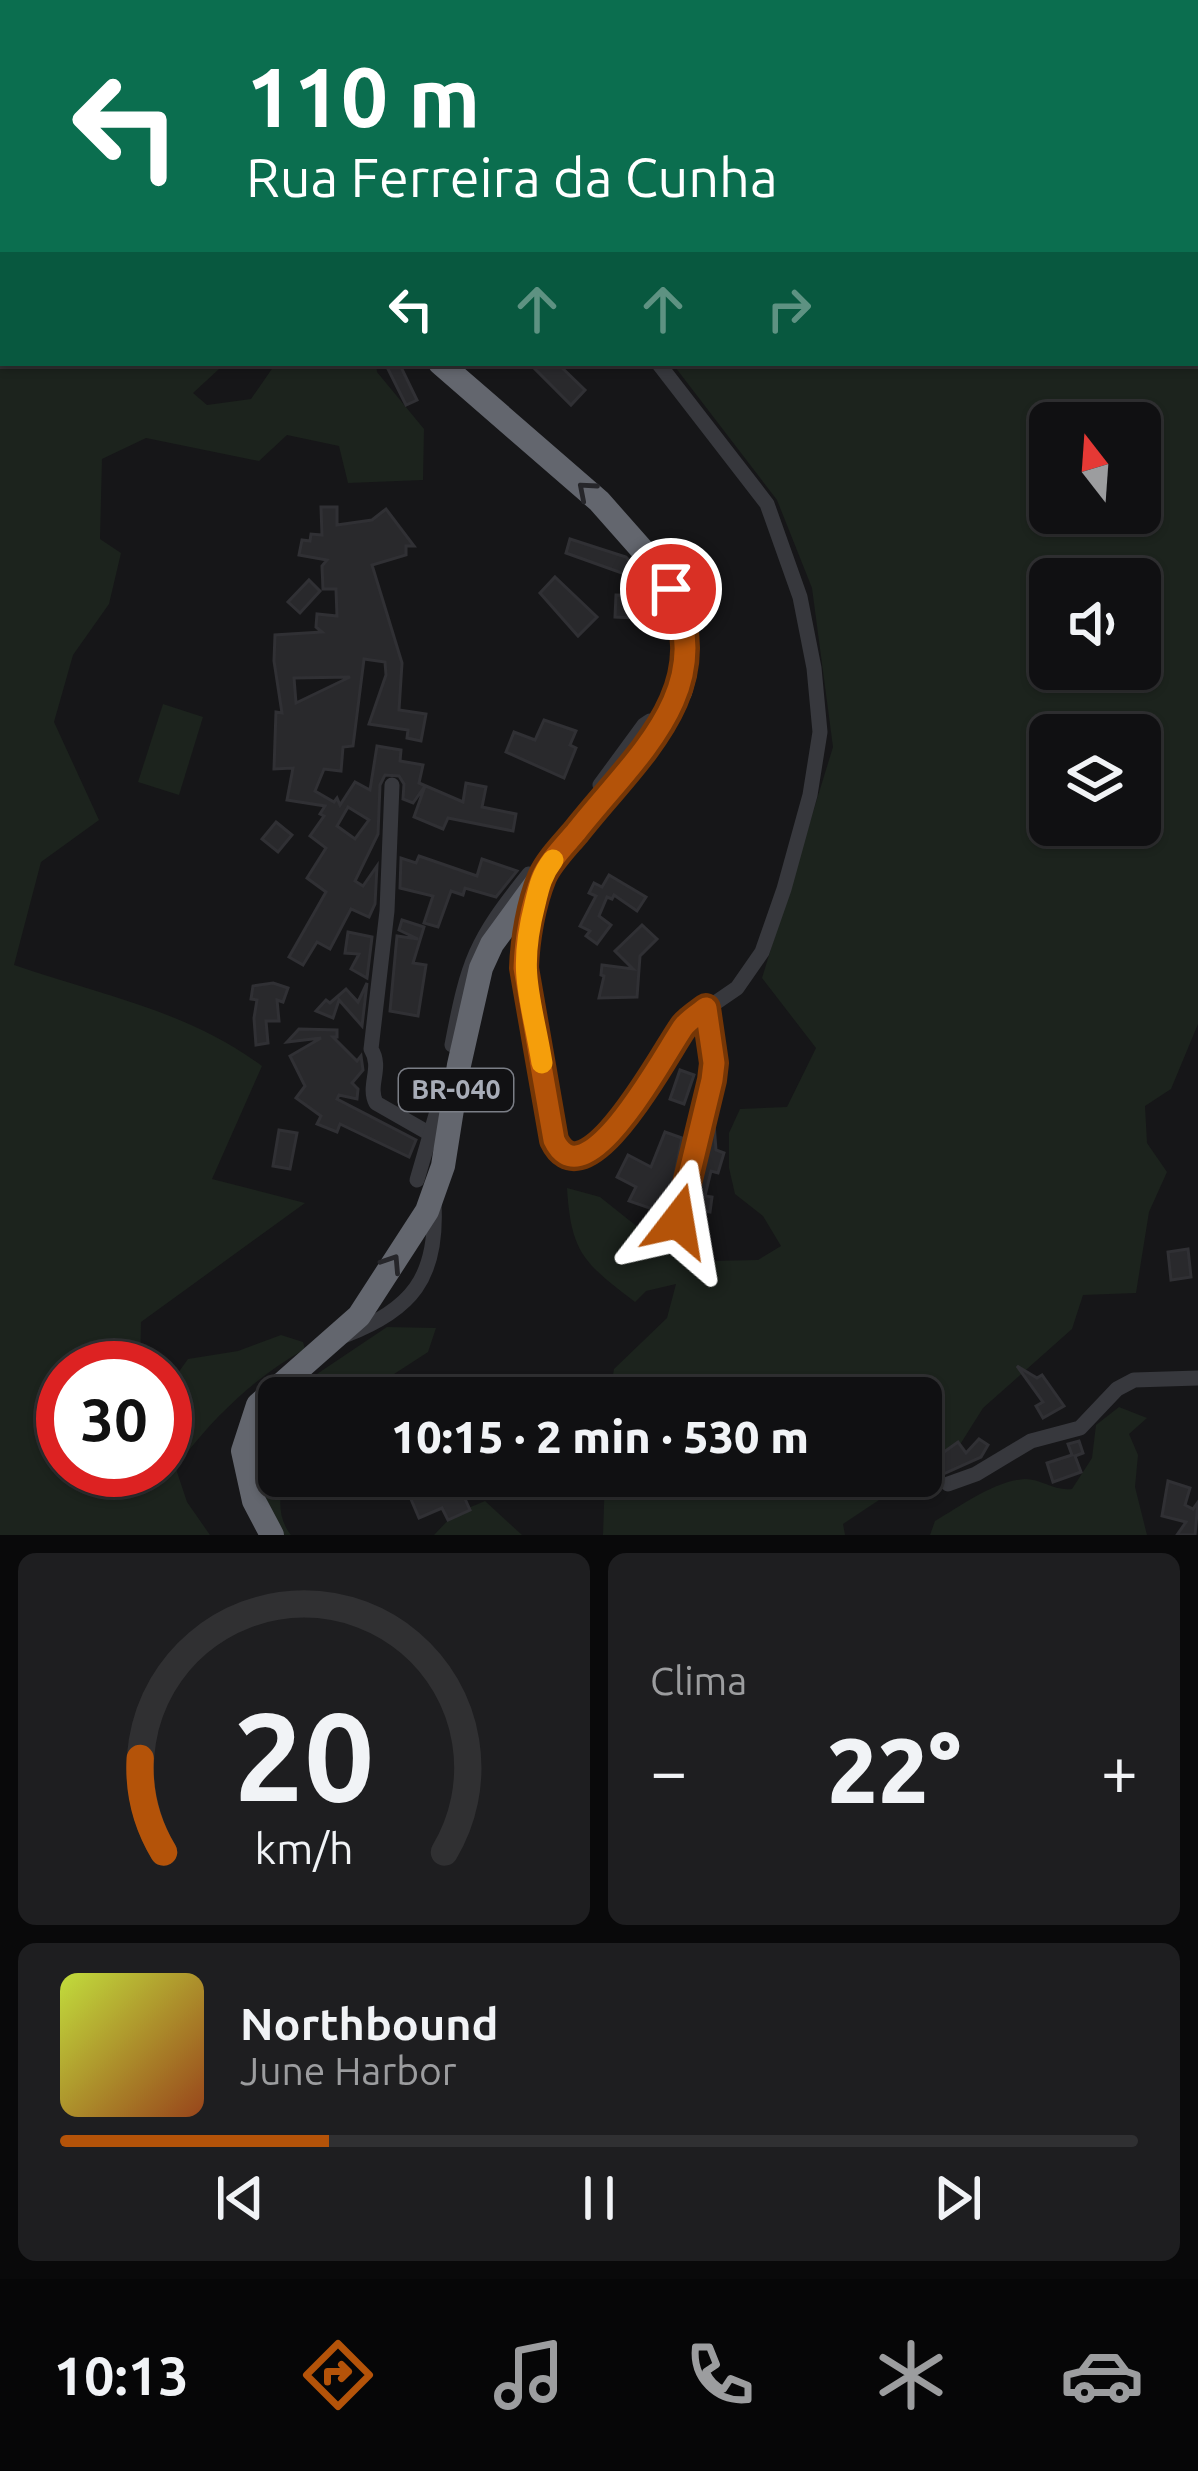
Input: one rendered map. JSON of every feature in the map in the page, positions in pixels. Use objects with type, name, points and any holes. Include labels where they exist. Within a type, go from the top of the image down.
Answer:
[{"type":"highway","name":"BR-040","points":[[272,1535],[246,1475],[243,1451],[248,1427],[273,1388],[359,1316],[426,1196],[482,968],[505,924],[595,799],[635,748],[661,725],[680,692],[687,650],[680,608],[661,570],[599,501],[443,366]]},
{"type":"street","points":[[543,874],[524,968],[559,1149],[584,1153],[611,1135],[686,1023],[737,988],[762,952],[805,814],[820,732],[800,597],[767,503],[660,366]]},
{"type":"street","points":[[392,785],[387,911],[371,1049],[378,1070],[372,1094],[376,1103],[432,1135]]},
{"type":"street","points":[[337,1338],[382,1321],[411,1297],[430,1249],[426,1196],[432,1135],[448,1100],[466,972],[490,923],[595,799]]},
{"type":"street","points":[[678,1221],[712,1080],[706,1008]]},
{"type":"street","points":[[948,1484],[976,1474],[1031,1441],[1080,1428],[1118,1389],[1135,1380],[1198,1378]]},
{"type":"shaded area","points":[[0,366],[220,366],[193,393],[207,405],[251,399],[274,366],[376,366],[424,429],[423,480],[348,483],[339,446],[287,435],[259,461],[146,438],[102,459],[100,539],[121,553],[109,604],[73,655],[54,722],[99,820],[41,862],[14,965],[173,1017],[262,1066],[212,1179],[305,1203],[141,1322],[141,1341],[36,1341],[36,1497],[185,1497],[210,1535],[0,1535]]},
{"type":"shaded area","points":[[674,366],[1198,366],[1198,1024],[1171,1089],[1145,1106],[1147,1143],[1167,1172],[1149,1212],[1136,1293],[1083,1295],[1072,1329],[983,1408],[956,1451],[942,1459],[942,1377],[613,1377],[614,1369],[667,1318],[676,1284],[646,1291],[635,1302],[592,1266],[572,1228],[567,1188],[600,1197],[659,1244],[712,1261],[758,1260],[781,1246],[763,1216],[735,1194],[729,1133],[740,1109],[787,1107],[816,1048],[762,978],[833,747],[812,588],[777,500]]},
{"type":"shaded area","points":[[163,704],[203,717],[179,795],[138,782]]},
{"type":"shaded area","points":[[387,1327],[436,1328],[428,1352],[389,1377],[312,1377]]},
{"type":"shaded area","points":[[281,1335],[303,1342],[305,1349],[258,1377],[192,1447],[192,1358],[238,1351]]},
{"type":"shaded area","points":[[1119,1407],[1147,1418],[1129,1434],[1138,1455],[1135,1487],[1147,1535],[930,1535],[935,1521],[1002,1484],[1025,1479],[1072,1489],[1092,1458],[1096,1425]]},
{"type":"shaded area","points":[[258,1444],[258,1479],[249,1458]]},
{"type":"shaded area","points":[[266,1497],[281,1497],[283,1522],[291,1535],[282,1535]]},
{"type":"shaded area","points":[[604,1497],[884,1497],[843,1524],[845,1535],[603,1535]]},
{"type":"shaded area","points":[[485,1501],[522,1535],[434,1535],[454,1514]]},
{"type":"building","points":[[400,366],[417,400],[406,405],[387,367]]},
{"type":"building","points":[[532,366],[560,366],[585,390],[571,405]]},
{"type":"building","points":[[321,507],[337,507],[337,525],[372,520],[386,509],[414,546],[406,546],[406,555],[372,565],[402,663],[399,710],[426,714],[421,741],[407,738],[408,730],[369,724],[386,675],[385,662],[364,659],[353,746],[343,747],[341,771],[324,769],[315,791],[334,802],[337,798],[340,805],[355,782],[370,790],[377,746],[401,750],[400,761],[423,765],[419,783],[463,802],[466,783],[486,787],[482,807],[516,814],[513,831],[448,818],[443,829],[414,817],[425,786],[413,803],[403,799],[399,776],[385,775],[380,785],[378,834],[355,881],[363,886],[377,866],[375,904],[369,917],[351,909],[330,949],[317,942],[303,965],[289,957],[326,892],[307,878],[326,848],[310,836],[325,806],[287,800],[293,768],[274,769],[276,712],[282,713],[275,635],[322,632],[316,627],[317,614],[337,616],[336,589],[323,589],[322,566],[327,560],[299,555],[302,540],[310,541],[311,534],[322,535]],"holes":[[[350,677],[296,703],[294,678]],[[348,807],[369,820],[355,839],[337,826]]]},
{"type":"building","points":[[570,539],[626,557],[635,567],[633,577],[566,553]]},
{"type":"building","points":[[555,577],[597,617],[578,636],[540,593]]},
{"type":"building","points":[[309,580],[320,591],[300,613],[288,602]]},
{"type":"building","points":[[616,595],[654,596],[658,619],[615,617]]},
{"type":"building","points":[[544,720],[576,731],[570,745],[576,748],[564,778],[506,752],[514,732],[535,740]]},
{"type":"building","points":[[276,822],[292,835],[278,852],[262,839]]},
{"type":"building","points":[[419,856],[477,876],[482,859],[517,871],[496,897],[465,888],[463,895],[451,891],[438,927],[424,923],[433,896],[400,888],[401,858],[416,863]]},
{"type":"building","points":[[609,875],[646,897],[637,911],[614,895],[607,897],[599,916],[611,925],[597,944],[586,936],[590,931],[580,926],[596,896],[589,893],[594,883],[602,887]]},
{"type":"building","points":[[402,920],[424,927],[413,963],[426,965],[418,1016],[390,1011],[397,936],[418,939],[399,930]]},
{"type":"building","points":[[642,925],[657,939],[640,956],[637,997],[599,998],[602,965],[633,969],[615,951]]},
{"type":"building","points":[[348,932],[372,937],[367,978],[351,969],[359,954],[345,953]]},
{"type":"building","points":[[273,983],[288,988],[283,1002],[277,1000],[279,1021],[266,1021],[268,1043],[256,1045],[253,986]]},
{"type":"building","points":[[367,983],[362,1026],[339,1000],[333,1018],[316,1011],[346,989],[358,1002]]},
{"type":"building","points":[[299,1029],[337,1030],[333,1037],[357,1061],[361,1056],[363,1070],[352,1083],[358,1089],[357,1099],[339,1095],[337,1099],[416,1140],[409,1157],[340,1124],[337,1132],[317,1124],[321,1116],[296,1098],[305,1086],[290,1056],[321,1038],[287,1042]]},
{"type":"building","points":[[680,1070],[694,1075],[684,1104],[670,1099]]},
{"type":"building","points":[[714,1123],[716,1150],[724,1153],[718,1173],[711,1171],[705,1196],[712,1197],[710,1212],[693,1209]]},
{"type":"building","points":[[279,1130],[297,1133],[290,1169],[273,1166]]},
{"type":"building","points":[[665,1132],[682,1138],[667,1214],[629,1201],[636,1187],[617,1177],[628,1155],[651,1167]]},
{"type":"building","points":[[1188,1249],[1191,1277],[1171,1280],[1168,1252]]},
{"type":"building","points":[[1017,1366],[1037,1378],[1042,1375],[1064,1406],[1043,1418],[1036,1406],[1043,1402]]},
{"type":"building","points":[[979,1439],[988,1445],[981,1457],[942,1475],[942,1453],[958,1442],[966,1453]]},
{"type":"building","points":[[1079,1441],[1083,1453],[1075,1456],[1081,1472],[1053,1482],[1047,1463],[1072,1455],[1068,1444]]},
{"type":"building","points":[[1168,1481],[1190,1488],[1185,1505],[1193,1509],[1198,1502],[1195,1535],[1177,1535],[1186,1522],[1162,1516]]},
{"type":"building","points":[[410,1497],[464,1497],[470,1510],[448,1520],[442,1508],[419,1518]]},
{"type":"slow traffic","points":[[542,1063],[524,968],[525,946],[543,874],[553,860]]},
{"type":"route","points":[[671,589],[686,628],[680,692],[661,725],[543,874],[524,968],[554,1140],[568,1154],[584,1153],[611,1135],[686,1023],[706,1008],[712,1080],[678,1221]]}]
